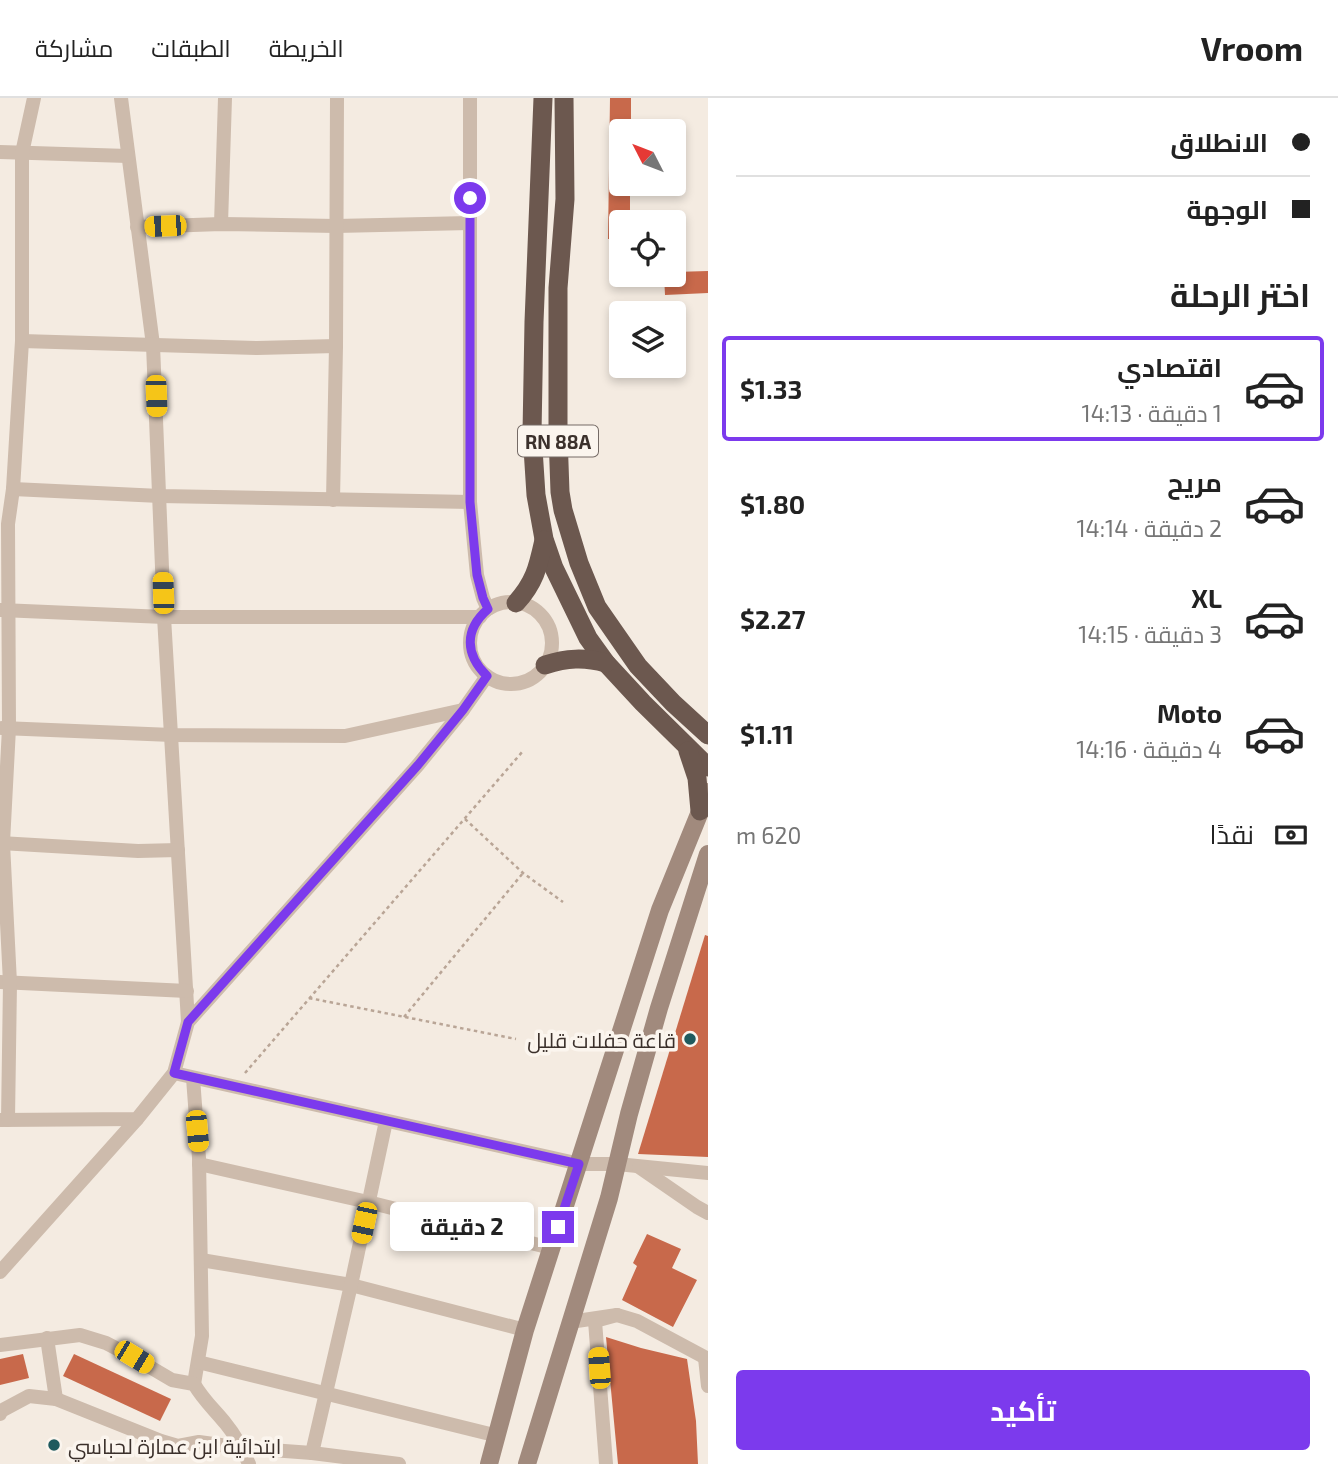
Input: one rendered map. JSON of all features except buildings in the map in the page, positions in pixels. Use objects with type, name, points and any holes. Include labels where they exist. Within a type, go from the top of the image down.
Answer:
[{"type":"highway","points":[[543,98],[532,433],[536,495],[544,539],[554,568],[588,638],[606,663],[708,767]]},
{"type":"highway","name":"RN 88A","points":[[564,98],[565,199],[558,288],[558,435],[563,510],[579,563],[597,607],[638,666],[708,735]]},
{"type":"highway","points":[[516,603],[533,581],[544,539]]},
{"type":"highway","points":[[545,665],[576,658],[606,663]]},
{"type":"highway","points":[[686,746],[697,778],[700,811]]},
{"type":"main road","points":[[489,1464],[525,1330],[660,910],[708,792]]},
{"type":"main road","points":[[527,1464],[609,1198],[659,1008],[708,853]]},
{"type":"street","points":[[34,98],[22,153],[22,341],[13,489],[4,523],[1,843],[5,982],[4,1120],[137,1119]]},
{"type":"street","points":[[0,1272],[137,1119],[174,1073],[188,1022],[164,617],[153,345],[121,98]]},
{"type":"street","points":[[221,224],[225,98]]},
{"type":"street","points":[[333,500],[337,98]]},
{"type":"street","points":[[470,98],[470,502],[477,575],[484,613]]},
{"type":"street","points":[[0,152],[128,156]]},
{"type":"street","points":[[137,227],[471,223]]},
{"type":"street","points":[[22,341],[257,348],[336,346]]},
{"type":"street","points":[[13,489],[160,496],[470,502]]},
{"type":"street","points":[[516,603],[529,606],[540,614],[548,626],[551,639],[550,653],[545,665],[525,682],[512,684],[498,682],[477,667],[471,654],[470,641],[473,628],[484,613],[498,604],[516,603]]},
{"type":"street","points":[[4,610],[164,617],[484,613]]},
{"type":"street","points":[[188,1022],[418,765],[487,676]]},
{"type":"street","points":[[4,728],[172,735],[345,736],[463,710]]},
{"type":"street","points":[[1,843],[178,850]]},
{"type":"street","points":[[5,982],[187,991]]},
{"type":"street","points":[[174,1073],[579,1164],[617,1164],[708,1173]]},
{"type":"street","points":[[193,1077],[199,1164],[201,1260],[201,1336],[194,1384],[204,1401],[226,1424],[249,1464]]},
{"type":"street","points":[[312,1453],[386,1121]]},
{"type":"street","points":[[199,1164],[368,1202],[551,1248]]},
{"type":"street","points":[[638,1166],[708,1213]]},
{"type":"street","points":[[201,1260],[351,1285],[525,1330]]},
{"type":"street","points":[[570,1322],[617,1315],[637,1321],[707,1359],[708,1386]]},
{"type":"street","points":[[606,1464],[595,1321],[617,1315]]},
{"type":"street","points":[[0,1345],[80,1335],[106,1343],[172,1380],[194,1384]]},
{"type":"street","points":[[47,1338],[56,1399]]},
{"type":"street","points":[[198,1362],[498,1436]]},
{"type":"street","points":[[0,1412],[29,1396],[56,1399],[178,1446],[199,1442],[399,1464]]},
{"type":"path","points":[[233,1086],[523,751]]},
{"type":"path","points":[[464,818],[523,873],[563,902]]},
{"type":"path","points":[[404,1017],[523,873]]},
{"type":"path","points":[[309,998],[516,1039]]},
{"type":"place","name":"قاعة حفلات قليل","points":[[690,1039]]},
{"type":"place","name":"ابتدائية ابن عمارة لحباسي","points":[[54,1445]]},
{"type":"route","points":[[470,198],[470,502],[479,587],[488,609],[473,628],[470,641],[471,654],[477,667],[487,676],[418,765],[188,1022],[174,1073],[579,1164],[558,1227]]}]
